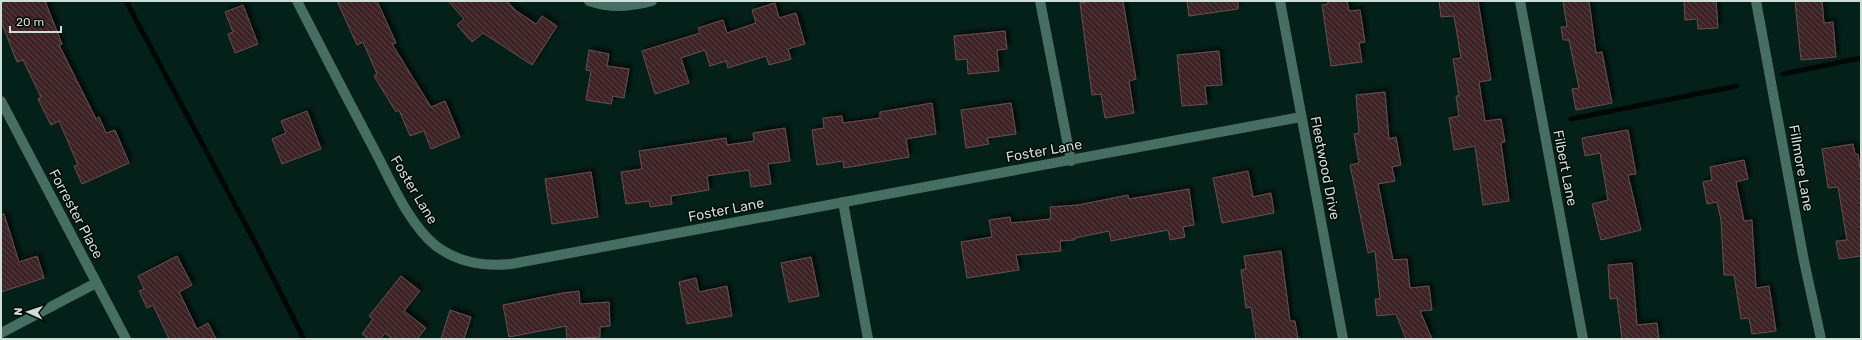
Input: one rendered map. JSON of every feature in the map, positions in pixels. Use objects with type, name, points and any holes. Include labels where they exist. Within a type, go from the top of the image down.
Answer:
[{"type":"street","name":"Foster Lane","points":[[297,1],[412,218],[427,238],[445,252],[467,261],[486,265],[511,264],[1301,117]]},
{"type":"street","points":[[588,1],[602,5],[619,6],[652,1]]},
{"type":"street","points":[[1040,1],[1071,161]]},
{"type":"street","name":"Fleetwood Drive","points":[[1280,1],[1343,339]]},
{"type":"street","name":"Filbert Lane","points":[[1520,1],[1583,339]]},
{"type":"street","name":"Fillmore Lane","points":[[1756,1],[1804,261],[1821,339]]},
{"type":"street","name":"Forrester Place","points":[[1,101],[126,339]]},
{"type":"street","points":[[843,202],[868,339]]},
{"type":"street","points":[[1,333],[96,283]]},
{"type":"building","points":[[1,1],[45,1],[62,44],[59,45],[96,119],[99,117],[106,133],[115,130],[129,163],[82,184],[74,166],[78,165],[59,121],[51,125],[38,99],[41,97],[23,60],[17,62],[1,21]]},
{"type":"building","points":[[337,1],[377,1],[396,43],[392,44],[431,107],[445,101],[460,137],[431,149],[424,131],[410,136],[399,110],[396,112],[374,76],[377,74],[363,42],[357,45]]},
{"type":"building","points":[[448,1],[507,1],[515,10],[536,24],[542,16],[557,26],[532,65],[483,33],[472,42],[457,25],[464,19]]},
{"type":"building","points":[[1092,1],[1123,1],[1136,79],[1129,81],[1134,113],[1105,118],[1101,94],[1092,95],[1080,3]]},
{"type":"building","points":[[1187,1],[1238,1],[1238,9],[1189,16]]},
{"type":"building","points":[[1328,1],[1347,1],[1349,11],[1360,10],[1365,42],[1359,43],[1362,62],[1331,66],[1322,5],[1328,4]]},
{"type":"building","points":[[1439,1],[1478,1],[1491,80],[1479,82],[1485,121],[1501,119],[1505,142],[1501,143],[1509,201],[1483,205],[1475,146],[1454,150],[1449,118],[1459,116],[1456,96],[1459,96],[1453,59],[1461,58],[1454,16],[1441,17]]},
{"type":"building","points":[[1563,1],[1589,1],[1596,53],[1602,52],[1612,103],[1576,110],[1572,89],[1579,88],[1569,40],[1563,40],[1561,27],[1567,27]]},
{"type":"building","points":[[1684,1],[1716,1],[1718,28],[1698,29],[1697,19],[1685,20]]},
{"type":"building","points":[[1795,1],[1822,1],[1824,23],[1833,22],[1836,57],[1801,60]]},
{"type":"building","points":[[775,3],[779,18],[796,13],[805,44],[788,49],[791,59],[769,65],[766,56],[728,68],[726,61],[710,66],[705,50],[681,58],[689,83],[655,94],[642,51],[700,33],[698,28],[723,20],[727,33],[756,23],[752,10]]},
{"type":"building","points":[[243,5],[258,44],[235,53],[228,34],[233,32],[225,12]]},
{"type":"building","points":[[1005,31],[1007,49],[997,50],[999,71],[968,74],[967,59],[956,60],[954,36]]},
{"type":"building","points":[[589,50],[609,54],[607,66],[629,69],[624,98],[613,96],[611,104],[586,100],[591,71],[586,70]]},
{"type":"building","points":[[1219,51],[1222,85],[1205,86],[1207,104],[1182,106],[1177,55]]},
{"type":"building","points":[[1385,92],[1389,139],[1396,137],[1401,165],[1392,167],[1395,181],[1378,184],[1393,260],[1407,259],[1410,288],[1429,286],[1432,310],[1420,311],[1432,339],[1406,339],[1396,314],[1377,316],[1375,299],[1380,299],[1375,251],[1368,253],[1350,165],[1359,163],[1354,134],[1359,133],[1356,95]]},
{"type":"building","points":[[932,103],[936,134],[906,139],[909,157],[844,168],[843,161],[817,165],[812,130],[824,128],[823,118],[842,116],[843,123],[880,118],[880,112]]},
{"type":"building","points":[[1011,103],[1016,134],[987,138],[989,144],[966,148],[961,110]]},
{"type":"building","points":[[307,111],[321,149],[282,164],[272,139],[286,133],[281,121]]},
{"type":"building","points":[[785,128],[790,161],[768,164],[771,184],[751,187],[749,170],[707,176],[709,190],[671,196],[672,204],[650,207],[649,201],[626,204],[621,172],[642,169],[639,151],[726,138],[727,145],[754,141],[753,133]]},
{"type":"building","points":[[1628,130],[1636,174],[1628,175],[1641,230],[1601,240],[1592,204],[1608,200],[1600,153],[1585,156],[1582,138]]},
{"type":"building","points":[[1853,144],[1855,154],[1858,154],[1861,174],[1861,256],[1839,259],[1836,241],[1847,240],[1838,187],[1828,188],[1822,149]]},
{"type":"building","points":[[1744,160],[1748,179],[1736,182],[1744,221],[1752,220],[1756,288],[1769,286],[1776,331],[1752,334],[1749,318],[1741,319],[1734,275],[1724,275],[1721,220],[1717,202],[1707,204],[1703,182],[1712,180],[1710,167]]},
{"type":"building","points":[[1248,171],[1253,197],[1271,193],[1274,213],[1222,223],[1213,178]]},
{"type":"building","points":[[591,172],[598,217],[552,224],[545,179]]},
{"type":"building","points":[[1189,189],[1194,225],[1183,227],[1185,237],[1170,240],[1168,230],[1111,241],[1109,231],[1075,238],[1075,240],[1060,241],[1061,251],[1016,255],[1019,270],[967,278],[961,242],[992,237],[989,220],[1010,217],[1011,223],[1051,219],[1050,207],[1078,205],[1128,195],[1129,199]]},
{"type":"building","points":[[4,214],[19,262],[37,256],[44,278],[1,292],[1,215]]},
{"type":"building","points":[[1281,251],[1290,321],[1295,321],[1298,339],[1256,339],[1251,307],[1246,308],[1241,270],[1246,269],[1244,256]]},
{"type":"building","points":[[177,256],[192,285],[179,292],[197,329],[208,323],[216,339],[169,339],[153,305],[147,308],[139,291],[144,289],[138,276]]},
{"type":"building","points":[[811,257],[819,296],[789,302],[781,263]]},
{"type":"building","points":[[1632,263],[1637,325],[1657,323],[1659,339],[1622,339],[1617,298],[1610,299],[1608,265]]},
{"type":"building","points":[[401,276],[420,291],[404,311],[426,328],[417,339],[392,339],[385,333],[380,339],[369,339],[362,334],[373,319],[369,316]]},
{"type":"building","points":[[696,278],[699,292],[727,286],[732,316],[687,324],[679,282]]},
{"type":"building","points":[[579,291],[580,304],[609,302],[610,326],[600,327],[600,337],[567,339],[566,326],[509,337],[503,305]]},
{"type":"building","points":[[450,310],[471,317],[464,339],[441,339]]},
{"type":"waterway","points":[[126,1],[257,246],[304,339]]},
{"type":"waterway","points":[[1783,74],[1861,58]]},
{"type":"waterway","points":[[1571,119],[1737,86]]}]
